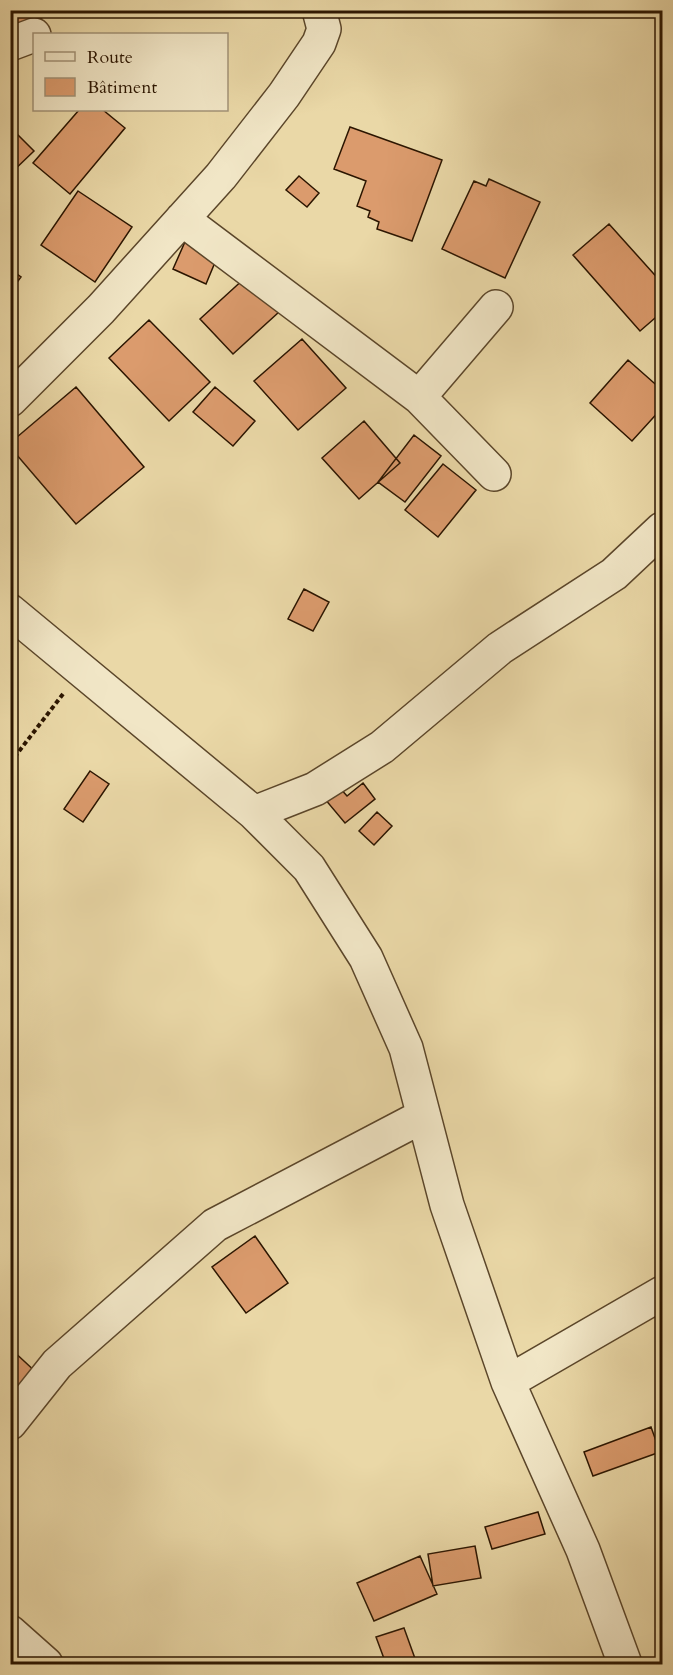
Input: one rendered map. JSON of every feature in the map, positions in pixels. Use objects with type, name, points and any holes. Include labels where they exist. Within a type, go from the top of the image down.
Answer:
[{"type":"street","points":[[10,400],[100,309],[228,167],[284,95],[319,43],[324,29],[318,10]]},
{"type":"street","points":[[10,44],[33,36]]},
{"type":"street","points":[[182,219],[419,397],[494,474]]},
{"type":"street","points":[[419,397],[496,307]]},
{"type":"street","points":[[254,813],[315,789],[382,747],[500,648],[614,574],[663,529]]},
{"type":"street","points":[[10,611],[254,813],[309,868],[366,958],[406,1048],[447,1205],[508,1383],[583,1550],[625,1665]]},
{"type":"street","points":[[10,1423],[57,1364],[215,1225],[423,1116]]},
{"type":"street","points":[[508,1383],[663,1293]]},
{"type":"street","points":[[10,1632],[46,1665]]},
{"type":"path","points":[[10,763],[82,670]]},
{"type":"building","points":[[10,10],[54,10],[55,12],[10,32]]},
{"type":"building","points":[[78,111],[104,111],[125,128],[70,194],[33,163]]},
{"type":"building","points":[[350,127],[442,160],[412,241],[377,229],[379,222],[368,217],[370,211],[357,206],[366,181],[334,169]]},
{"type":"building","points":[[14,131],[34,151],[10,174],[10,134]]},
{"type":"building","points":[[299,176],[319,193],[307,207],[286,190]]},
{"type":"building","points":[[489,179],[540,202],[505,278],[442,249],[474,181],[486,186]]},
{"type":"building","points":[[78,191],[132,227],[95,282],[41,245]]},
{"type":"building","points":[[609,224],[662,283],[662,312],[640,331],[573,255]]},
{"type":"building","points":[[188,235],[221,248],[206,284],[173,269]]},
{"type":"building","points":[[10,269],[21,277],[10,292]]},
{"type":"building","points":[[246,277],[279,312],[233,354],[200,319]]},
{"type":"building","points":[[149,320],[210,382],[169,421],[109,358]]},
{"type":"building","points":[[302,339],[346,388],[298,430],[254,381]]},
{"type":"building","points":[[628,360],[662,390],[662,408],[632,441],[590,403]]},
{"type":"building","points":[[76,387],[144,467],[76,524],[10,447],[10,443]]},
{"type":"building","points":[[215,387],[255,421],[233,446],[193,412]]},
{"type":"building","points":[[364,421],[400,463],[359,499],[322,458]]},
{"type":"building","points":[[414,435],[441,456],[405,502],[378,482]]},
{"type":"building","points":[[443,464],[476,490],[438,537],[405,510]]},
{"type":"building","points":[[304,589],[329,602],[313,631],[288,619]]},
{"type":"building","points":[[90,771],[109,784],[83,822],[64,809]]},
{"type":"building","points":[[363,783],[375,799],[345,823],[324,798],[339,787],[347,796]]},
{"type":"building","points":[[377,812],[392,826],[374,845],[359,831]]},
{"type":"building","points":[[255,1236],[288,1283],[246,1313],[212,1267]]},
{"type":"building","points":[[10,1348],[39,1375],[10,1405]]},
{"type":"building","points":[[651,1427],[660,1452],[593,1476],[584,1452]]},
{"type":"building","points":[[538,1512],[545,1534],[492,1549],[485,1527]]},
{"type":"building","points":[[475,1546],[481,1578],[433,1586],[428,1554]]},
{"type":"building","points":[[420,1556],[437,1594],[374,1621],[357,1583]]},
{"type":"building","points":[[404,1628],[417,1664],[386,1664],[376,1637]]}]
